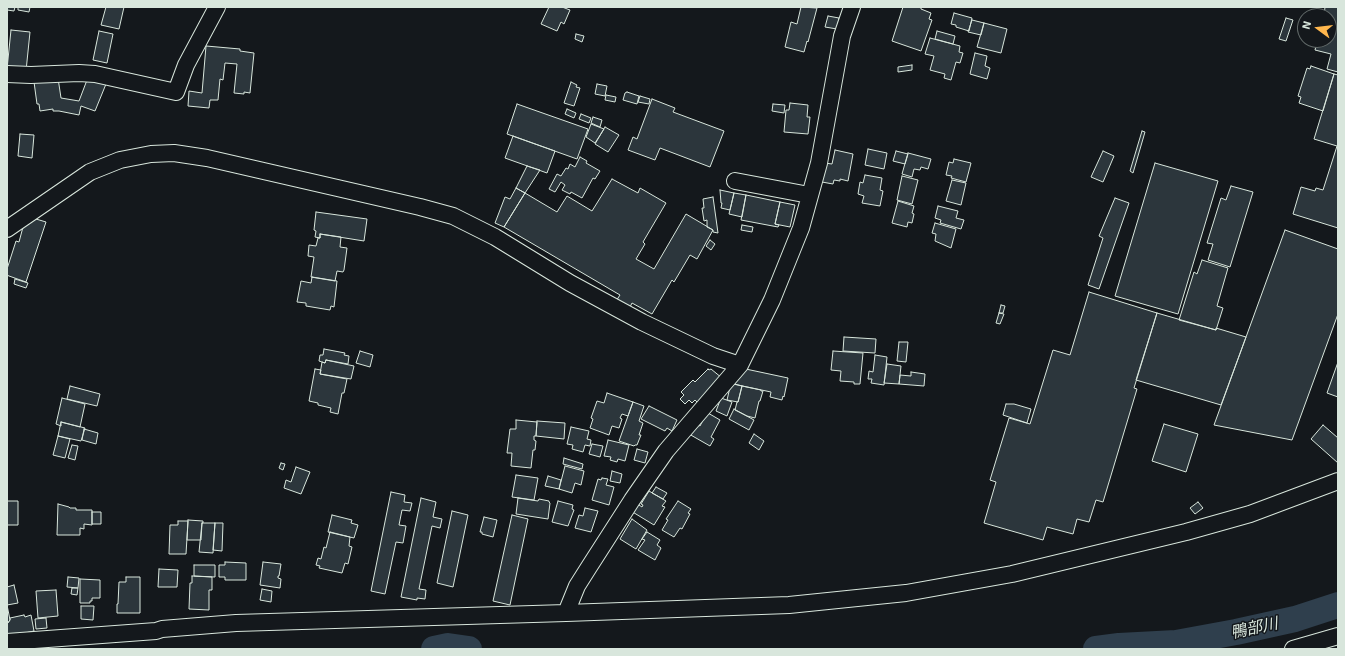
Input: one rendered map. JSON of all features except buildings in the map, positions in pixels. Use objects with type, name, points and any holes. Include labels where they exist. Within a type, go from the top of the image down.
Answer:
[{"type":"street","points":[[7,74],[95,74],[176,92],[186,65],[217,7]]},
{"type":"street","points":[[566,614],[577,586],[632,500],[666,451],[740,365],[772,300],[801,228],[819,163],[842,36],[852,7]]},
{"type":"street","points":[[7,228],[90,172],[120,160],[151,154],[174,153],[207,158],[453,216],[495,237],[570,283],[642,322],[713,356],[740,365]]},
{"type":"street","points":[[735,181],[809,195]]},
{"type":"street","points":[[7,642],[156,631],[162,629],[236,623],[566,614],[789,605],[906,593],[1012,574],[1186,532],[1250,514],[1338,481]]},
{"type":"street","points":[[1293,649],[1338,636]]},
{"type":"waterway","name":"鴨部川","points":[[1096,649],[1119,646],[1176,643],[1295,619],[1338,605]]},
{"type":"waterway","name":"鴨部川","points":[[434,649],[448,646],[469,649]]}]
